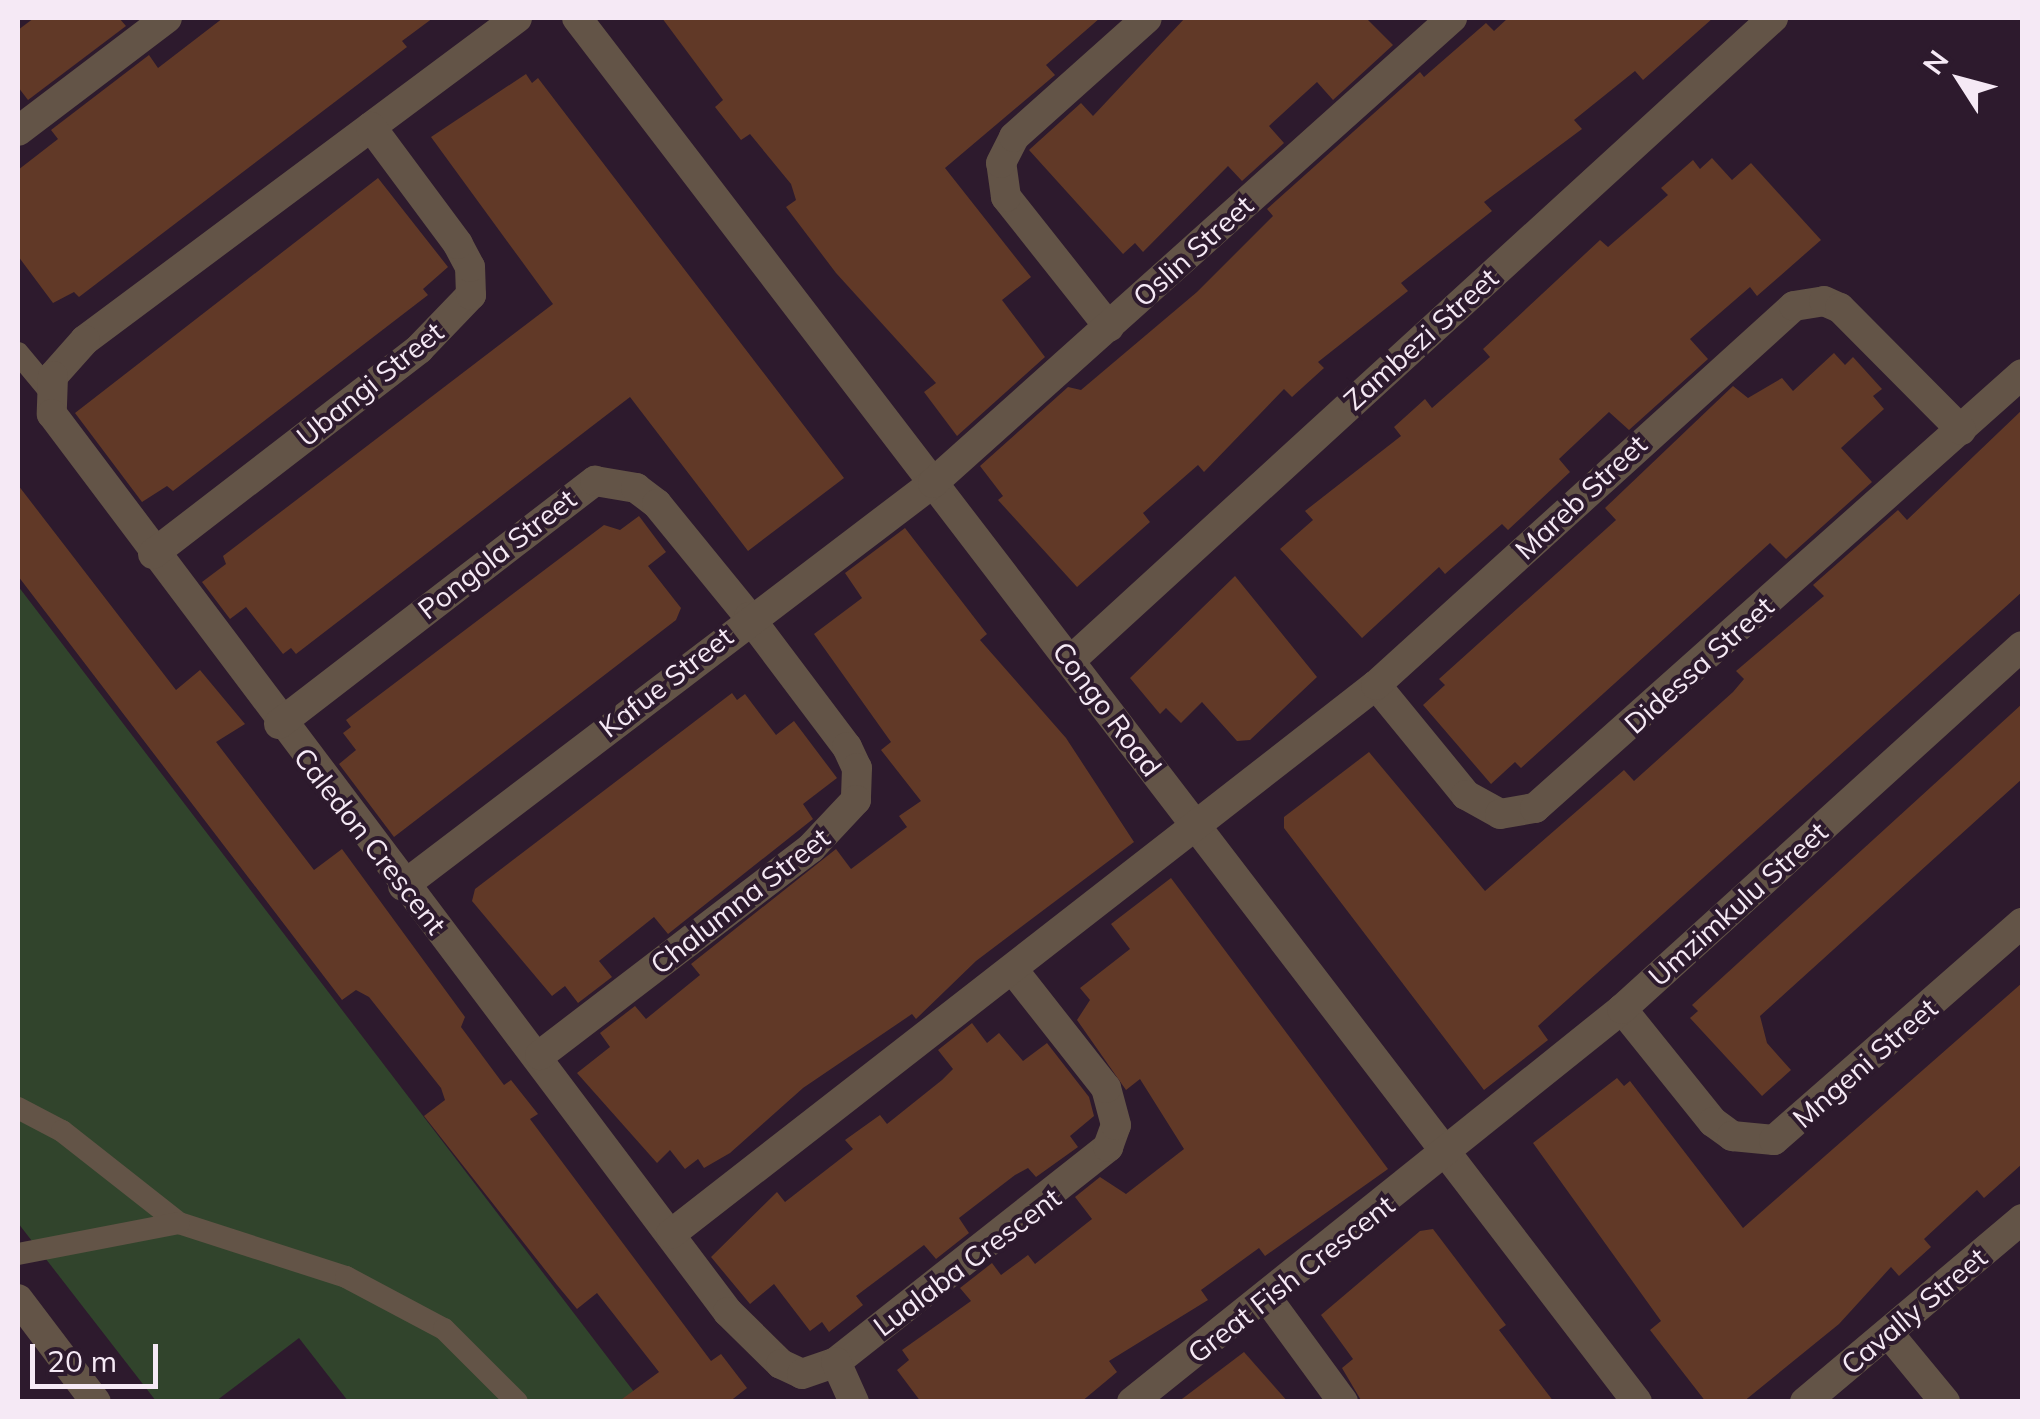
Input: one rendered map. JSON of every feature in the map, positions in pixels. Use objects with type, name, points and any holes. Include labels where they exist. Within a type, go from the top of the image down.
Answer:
[{"type":"street","points":[[18,131],[167,18]]},
{"type":"street","points":[[48,389],[84,340],[517,18]]},
{"type":"street","name":"Congo Road","points":[[577,18],[1638,1402]]},
{"type":"street","points":[[1110,327],[1006,197],[1001,164],[1014,137],[1146,18]]},
{"type":"street","name":"Oslin Street","points":[[933,483],[1452,18]]},
{"type":"street","name":"Zambezi Street","points":[[1070,660],[1773,18]]},
{"type":"street","name":"Ubangi Street","points":[[153,554],[419,350],[471,295],[470,267],[458,244],[372,127]]},
{"type":"street","name":"Mareb Street","points":[[1197,827],[1376,685],[1794,306],[1824,301],[1840,308],[1961,430]]},
{"type":"street","name":"Didessa Street","points":[[1376,685],[1482,808],[1536,808],[2022,374]]},
{"type":"street","name":"Caledon Crescent","points":[[48,389],[69,442],[403,886],[540,1055],[671,1234]]},
{"type":"street","name":"Pongola Street","points":[[279,724],[595,481],[636,488],[656,504],[749,617]]},
{"type":"street","name":"Kafue Street","points":[[403,886],[749,617],[933,483]]},
{"type":"street","name":"Chalumna Street","points":[[540,1055],[811,848],[856,800],[857,768],[846,746],[749,617]]},
{"type":"street","name":"Umzimkulu Street","points":[[1448,1156],[1622,1009],[2022,646]]},
{"type":"street","points":[[854,1402],[836,1362],[802,1374],[762,1350],[671,1234],[1197,827]]},
{"type":"street","name":"Mngeni Street","points":[[1622,1009],[1714,1122],[1743,1139],[1774,1140],[2022,923]]},
{"type":"street","name":"Lualaba Crescent","points":[[836,1362],[1108,1148],[1116,1126],[1106,1088],[1013,970]]},
{"type":"street","name":"Great Fish Crescent","points":[[1132,1402],[1448,1156]]},
{"type":"street","name":"Cavally Street","points":[[1805,1402],[2022,1220]]},
{"type":"street","points":[[1268,1298],[1343,1402]]},
{"type":"street","points":[[18,1299],[96,1402]]},
{"type":"street","points":[[1889,1334],[1944,1402]]},
{"type":"lane","points":[[18,353],[48,389]]},
{"type":"lane","points":[[18,1108],[62,1131],[180,1223],[346,1277],[444,1329],[517,1402]]},
{"type":"lane","points":[[18,1254],[180,1223]]},
{"type":"green space","points":[[18,586],[641,1401],[348,1401],[299,1338],[216,1401],[156,1401],[18,1223]]},
{"type":"building","points":[[34,18],[119,18],[126,26],[28,100],[18,87],[18,30]]},
{"type":"building","points":[[223,18],[433,18],[402,41],[407,47],[79,297],[74,292],[53,303],[18,256],[18,170],[58,139],[51,130],[149,55],[158,68]]},
{"type":"building","points":[[662,18],[1100,18],[1046,65],[1055,75],[945,168],[1031,277],[1002,300],[1045,357],[957,436],[924,392],[936,383],[836,273],[786,207],[796,200],[791,184],[750,134],[741,140],[715,107],[723,100]]},
{"type":"building","points":[[1185,18],[1366,18],[1393,45],[1333,100],[1317,82],[1269,126],[1284,143],[1242,181],[1228,166],[1143,252],[1135,243],[1123,254],[1029,150],[1081,103],[1093,116]]},
{"type":"building","points":[[1508,18],[1713,18],[1643,80],[1635,71],[1574,120],[1582,129],[1484,202],[1492,211],[1401,283],[1408,291],[1318,362],[1324,368],[1292,397],[1284,389],[1204,472],[1198,465],[1143,513],[1150,522],[1077,587],[998,500],[1003,496],[980,466],[1068,387],[1081,390],[1197,292],[1273,216],[1267,209],[1420,72],[1424,77],[1486,23],[1494,31]]},
{"type":"building","points":[[526,74],[532,83],[538,78],[844,478],[748,551],[630,397],[296,654],[291,648],[283,654],[246,607],[230,619],[202,582],[226,564],[223,556],[553,304],[431,137]]},
{"type":"building","points":[[1712,158],[1732,180],[1751,163],[1821,240],[1757,296],[1750,287],[1690,339],[1708,359],[1629,430],[1609,412],[1559,459],[1570,472],[1508,530],[1502,524],[1445,574],[1439,567],[1362,638],[1280,549],[1313,520],[1305,511],[1401,436],[1394,427],[1425,399],[1432,408],[1490,357],[1483,349],[1600,240],[1608,247],[1668,195],[1661,188],[1693,160],[1700,169]]},
{"type":"building","points":[[378,178],[448,267],[423,289],[428,295],[173,491],[167,486],[142,502],[75,413]]},
{"type":"building","points":[[1834,353],[1845,365],[1853,357],[1882,389],[1873,396],[1884,409],[1841,448],[1872,482],[1786,559],[1770,543],[1521,768],[1515,762],[1491,784],[1423,705],[1445,685],[1439,679],[1616,520],[1605,508],[1733,386],[1748,398],[1782,378],[1793,391]]},
{"type":"building","points":[[2022,410],[2022,592],[1538,1026],[1548,1040],[1484,1090],[1284,828],[1284,817],[1369,752],[1485,891],[1624,770],[1634,781],[1733,692],[1744,679],[1736,671],[1824,596],[1813,585],[1898,510],[1907,520]]},
{"type":"building","points":[[18,485],[176,690],[200,670],[245,724],[216,742],[314,870],[342,849],[465,1017],[461,1027],[504,1085],[511,1080],[538,1114],[530,1119],[711,1361],[721,1354],[747,1388],[729,1402],[618,1402],[659,1372],[597,1293],[577,1309],[557,1285],[424,1116],[445,1100],[441,1088],[369,997],[356,990],[342,1000],[18,576]]},
{"type":"building","points":[[639,516],[666,552],[648,566],[681,608],[676,620],[394,837],[339,764],[356,750],[343,733],[351,727],[346,720],[604,525],[620,530]]},
{"type":"building","points":[[905,528],[987,634],[980,640],[1066,738],[1134,842],[976,961],[916,1019],[912,1014],[803,1088],[730,1153],[704,1168],[698,1159],[685,1169],[670,1150],[657,1163],[577,1073],[610,1047],[600,1033],[635,1006],[646,1019],[700,975],[691,964],[836,849],[851,869],[907,827],[899,816],[921,801],[881,750],[891,742],[814,634],[862,598],[845,573]]},
{"type":"building","points":[[1235,576],[1317,677],[1250,740],[1237,741],[1202,702],[1181,723],[1166,708],[1160,714],[1130,678]]},
{"type":"building","points":[[732,693],[737,700],[745,694],[776,735],[794,721],[837,778],[803,804],[813,819],[668,934],[654,917],[599,961],[612,977],[578,1003],[565,986],[552,996],[472,901],[475,889]]},
{"type":"building","points":[[2022,704],[2022,779],[1760,1016],[1767,1043],[1791,1070],[1762,1096],[1690,1018],[1698,1011],[1692,1005]]},
{"type":"building","points":[[1171,878],[1388,1169],[1265,1256],[1259,1248],[1201,1290],[1208,1300],[1109,1361],[1117,1372],[1081,1402],[921,1402],[897,1370],[909,1360],[902,1350],[971,1301],[960,1288],[992,1263],[1001,1275],[1028,1255],[1035,1264],[1092,1219],[1075,1197],[1100,1177],[1126,1194],[1184,1149],[1140,1079],[1126,1090],[1077,1020],[1090,1000],[1080,988],[1130,949],[1111,924]]},
{"type":"building","points":[[2022,983],[2022,1164],[1984,1198],[1977,1190],[1924,1239],[1931,1247],[1899,1276],[1891,1267],[1839,1324],[1743,1402],[1706,1402],[1650,1330],[1661,1321],[1533,1143],[1617,1078],[1624,1086],[1630,1081],[1743,1228]]},
{"type":"building","points":[[972,1023],[987,1043],[999,1033],[1023,1061],[1047,1043],[1089,1097],[1094,1116],[1070,1136],[1078,1147],[1036,1177],[1028,1168],[1015,1175],[959,1218],[969,1233],[936,1259],[924,1245],[856,1296],[863,1305],[829,1332],[822,1322],[810,1331],[774,1284],[750,1304],[711,1257],[777,1192],[785,1202],[853,1149],[845,1140],[880,1115],[887,1124],[942,1080],[953,1069],[938,1050]]},
{"type":"building","points":[[1433,1229],[1506,1325],[1499,1330],[1554,1402],[1362,1402],[1342,1368],[1353,1359],[1321,1315],[1420,1231]]},
{"type":"building","points":[[1244,1352],[1288,1402],[1178,1402]]}]
